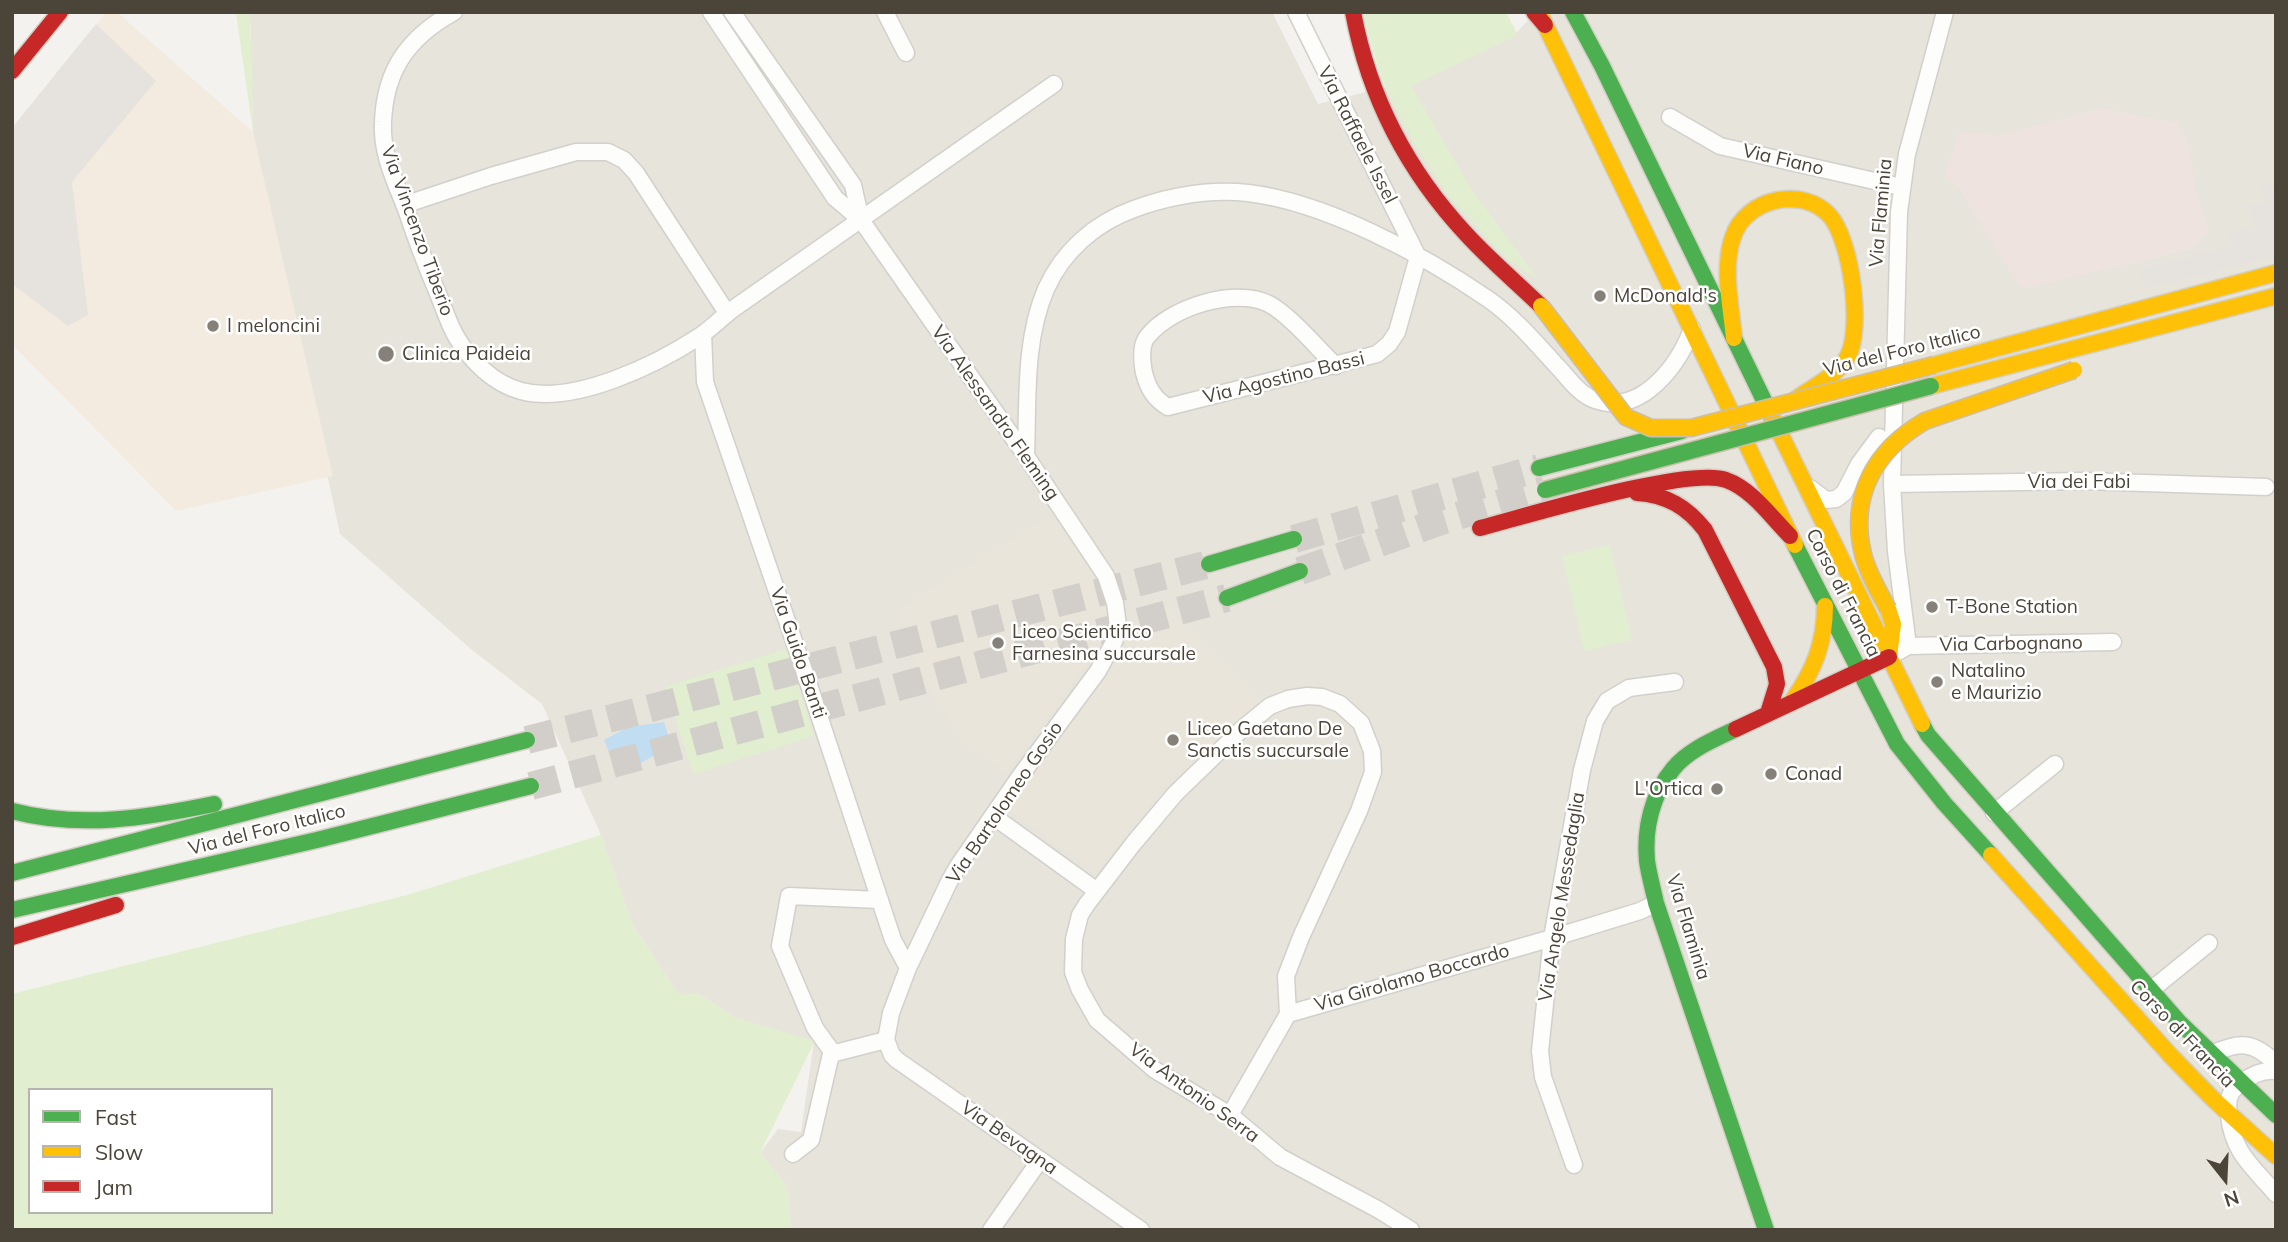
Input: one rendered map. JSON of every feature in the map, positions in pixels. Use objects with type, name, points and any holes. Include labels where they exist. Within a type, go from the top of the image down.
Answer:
[{"type":"main road","points":[[12,71],[60,12]]},
{"type":"main road","points":[[1353,12],[1372,87],[1392,130],[1409,161],[1456,223],[1541,306],[1626,417],[1651,428],[1691,428]]},
{"type":"main road","name":"Corso di Francia","points":[[1573,12],[1928,735],[2151,990],[2212,1055],[2276,1115]]},
{"type":"main road","name":"Corso di Francia","points":[[1539,16],[1790,536],[1887,728],[1920,775],[2171,1056],[2276,1156]]},
{"type":"main road","points":[[1734,338],[1731,243],[1743,218],[1761,204],[1774,201],[1797,200],[1821,209],[1835,225],[1846,257],[1855,329],[1852,348],[1839,367],[1795,400]]},
{"type":"main road","name":"Via del Foro Italico","points":[[1539,468],[2276,273]]},
{"type":"main road","points":[[1545,489],[2276,296]]},
{"type":"main road","points":[[1889,657],[1893,624],[1868,568],[1860,536],[1861,501],[1879,458],[1904,433],[1925,421],[2085,365],[2190,318]]},
{"type":"main road","points":[[1480,528],[1682,479],[1718,478],[1732,482],[1746,491],[1790,536]]},
{"type":"main road","points":[[1617,494],[1646,493],[1672,499],[1691,512],[1705,530],[1774,667],[1777,684],[1768,713]]},
{"type":"main road","points":[[1209,565],[1294,539]]},
{"type":"main road","points":[[1227,598],[1300,571]]},
{"type":"main road","name":"Via Flaminia","points":[[1793,700],[1810,676],[1820,655],[1826,622],[1825,606]]},
{"type":"main road","name":"Via Flaminia","points":[[1766,1230],[1656,903],[1647,860],[1648,825],[1652,806],[1665,781],[1692,752],[1793,700],[1889,657]]},
{"type":"main road","name":"Via del Foro Italico","points":[[12,873],[527,740]]},
{"type":"main road","points":[[12,811],[77,823],[109,822],[201,807],[280,789],[431,766]]},
{"type":"main road","name":"Via del Foro Italico","points":[[12,911],[317,840],[531,786]]},
{"type":"main road","points":[[12,937],[317,840]]},
{"type":"street","name":"Via Vincenzo Tiberio","points":[[454,12],[423,32],[408,46],[389,89],[383,121],[383,142],[404,205],[454,332],[464,348],[501,384],[534,393],[567,393],[582,389],[648,364],[704,334],[727,313],[1054,84]]},
{"type":"street","name":"Via Alessandro Fleming","points":[[711,12],[835,198],[861,220],[1026,456],[1105,576],[1116,612]]},
{"type":"street","name":"Via Alessandro Fleming","points":[[732,12],[853,185],[861,220]]},
{"type":"street","points":[[885,12],[906,53]]},
{"type":"street","name":"Via Raffaele Issel","points":[[1296,12],[1418,257]]},
{"type":"street","name":"Via Flaminia","points":[[1889,657],[1908,646],[1896,551],[1892,484],[1897,248],[1901,187],[1907,154],[1945,12]]},
{"type":"street","name":"Via Fiano","points":[[1670,117],[1720,146],[1901,187]]},
{"type":"street","points":[[404,205],[576,152],[607,152],[624,160],[636,173],[727,313]]},
{"type":"street","points":[[1026,456],[1032,338],[1046,289],[1056,269],[1077,244],[1115,217],[1154,202],[1193,194],[1246,193],[1279,198],[1318,211],[1381,238],[1418,257],[1497,306],[1578,389],[1595,400],[1625,400],[1657,384],[1676,362],[1692,329]]},
{"type":"street","name":"Via Agostino Bassi","points":[[1336,366],[1272,305],[1246,298],[1201,303],[1184,310],[1164,322],[1146,338],[1143,347],[1143,363],[1149,390],[1168,407],[1336,366],[1377,354],[1389,344],[1397,332],[1418,257]]},
{"type":"street","name":"Via Guido Banti","points":[[704,334],[705,382],[893,940],[908,968]]},
{"type":"street","points":[[1805,485],[1826,500],[1838,499],[1859,464],[1892,422]]},
{"type":"street","name":"Via dei Fabi","points":[[1892,484],[2084,481],[2266,487]]},
{"type":"street","name":"Via Bartolomeo Gosio","points":[[886,1040],[891,1013],[908,968],[958,866],[1108,654],[1117,632],[1116,612]]},
{"type":"street","name":"Via Carbognano","points":[[1908,646],[2113,642]]},
{"type":"street","name":"Via Angelo Messedaglia","points":[[1574,1165],[1543,1077],[1540,1051],[1552,938],[1582,770],[1601,710],[1611,698],[1629,688],[1675,682]]},
{"type":"street","name":"Via Antonio Serra","points":[[1288,1014],[1286,976],[1359,811],[1373,772],[1372,751],[1366,732],[1356,716],[1340,704],[1322,697],[1288,699],[1270,706],[1242,729],[1175,794],[1080,915],[1072,955],[1073,972],[1097,1020],[1155,1070],[1230,1115],[1280,1157],[1411,1230]]},
{"type":"street","points":[[1994,813],[2055,764]]},
{"type":"street","points":[[993,816],[1097,891]]},
{"type":"street","points":[[833,1054],[815,1028],[780,946],[789,897],[880,900]]},
{"type":"street","name":"Via Girolamo Boccardo","points":[[1288,1014],[1552,938],[1640,911],[1656,903]]},
{"type":"street","points":[[2151,990],[2209,943]]},
{"type":"street","points":[[1230,1115],[1288,1014]]},
{"type":"street","points":[[793,1154],[811,1140],[831,1054],[886,1040]]},
{"type":"street","name":"Via Bevagna","points":[[886,1040],[897,1060],[1141,1230]]},
{"type":"street","name":"Corso di Francia","points":[[2212,1055],[2230,1046],[2249,1045],[2260,1049],[2276,1064]]},
{"type":"street","points":[[2229,1112],[2228,1098],[2242,1082],[2257,1073],[2276,1071]]},
{"type":"street","name":"Corso di Francia","points":[[2229,1112],[2237,1149],[2276,1194]]},
{"type":"street","points":[[991,1230],[1040,1160]]},
{"type":"shaded area","points":[[106,12],[117,12],[253,132],[333,476],[176,511],[12,344],[12,128]]},
{"type":"shaded area","points":[[250,12],[1272,12],[1318,104],[1406,82],[1517,32],[1536,12],[2276,12],[2276,1230],[790,1230],[788,1187],[760,1153],[778,1129],[801,1132],[814,1041],[735,1018],[698,993],[679,995],[633,926],[601,835],[542,704],[472,650],[340,534],[253,132]]},
{"type":"shaded area","points":[[96,24],[156,81],[72,182],[88,315],[68,326],[12,284],[12,128]]},
{"type":"shaded area","points":[[2101,108],[2177,123],[2189,147],[2196,191],[2209,233],[2193,249],[2021,289],[1958,187],[1945,174],[1959,132],[1999,136]]},
{"type":"shaded area","points":[[2271,183],[2276,198],[2276,256],[2147,289],[2140,269],[2231,246],[2228,234],[2255,227],[2248,206],[2264,202],[2261,185]]},
{"type":"shaded area","points":[[1049,516],[1092,568],[1100,583],[1108,609],[1106,638],[1006,773],[965,741],[934,697],[914,661],[899,609]]},
{"type":"shaded area","points":[[1156,598],[1260,702],[1166,785],[1095,873],[1007,807],[1119,644]]},
{"type":"green space","points":[[236,12],[250,12],[253,132],[238,27]]},
{"type":"green space","points":[[1362,12],[1506,12],[1518,35],[1411,86],[1474,193],[1539,280],[1506,258],[1448,196],[1408,133],[1381,78]]},
{"type":"green space","points":[[1610,545],[1632,640],[1584,651],[1562,556]]},
{"type":"green space","points":[[786,649],[814,736],[693,774],[665,687]]},
{"type":"green space","points":[[601,835],[633,926],[679,994],[698,993],[736,1018],[815,1041],[760,1153],[788,1187],[791,1230],[12,1230],[12,994],[407,895]]},
{"type":"water","points":[[664,722],[671,745],[638,765],[631,756],[635,750],[611,757],[604,740],[628,727]]},
{"type":"tunnel","points":[[1294,539],[1539,468]]},
{"type":"tunnel","points":[[1300,571],[1444,520],[1545,490]]},
{"type":"tunnel","points":[[527,740],[1209,564]]},
{"type":"tunnel","points":[[531,786],[1227,598]]},
{"type":"traffic: fast","points":[[1573,12],[1602,66],[1772,417]]},
{"type":"traffic: fast","points":[[1545,490],[1931,386]]},
{"type":"traffic: fast","points":[[1539,468],[1682,431]]},
{"type":"traffic: fast","points":[[1209,564],[1294,539]]},
{"type":"traffic: fast","points":[[1795,545],[1897,744],[1944,803],[1991,855]]},
{"type":"traffic: fast","points":[[1227,598],[1300,571]]},
{"type":"traffic: fast","points":[[1922,724],[1928,735],[2179,1022],[2276,1115]]},
{"type":"traffic: fast","points":[[1736,729],[1694,751],[1673,769],[1660,789],[1651,812],[1646,849],[1656,903],[1766,1230]]},
{"type":"traffic: fast","points":[[12,873],[527,740]]},
{"type":"traffic: fast","points":[[12,910],[317,840],[531,786]]},
{"type":"traffic: fast","points":[[12,811],[63,819],[113,820],[214,804]]},
{"type":"traffic: slow","points":[[1539,12],[1795,545]]},
{"type":"traffic: slow","points":[[1734,338],[1728,261],[1739,224],[1749,213],[1776,201],[1790,199],[1818,206],[1830,216],[1837,228],[1849,263],[1854,305],[1852,343],[1844,363],[1824,381],[1795,400]]},
{"type":"traffic: slow","points":[[1934,365],[2276,273]]},
{"type":"traffic: slow","points":[[1931,386],[2276,296]]},
{"type":"traffic: slow","points":[[1541,306],[1626,417],[1651,428],[1691,428],[1934,365]]},
{"type":"traffic: slow","points":[[1888,609],[1868,568],[1860,533],[1863,494],[1880,461],[1892,446],[1925,421],[2074,370]]},
{"type":"traffic: slow","points":[[1772,417],[1922,724]]},
{"type":"traffic: slow","points":[[1793,700],[1817,656],[1823,632],[1825,606]]},
{"type":"traffic: slow","points":[[1888,609],[1893,624],[1889,657]]},
{"type":"traffic: slow","points":[[1991,855],[2171,1056],[2213,1099],[2276,1156]]},
{"type":"traffic: jam","points":[[12,71],[60,12]]},
{"type":"traffic: jam","points":[[1353,12],[1369,74],[1409,159],[1446,211],[1467,235],[1541,306]]},
{"type":"traffic: jam","points":[[1534,12],[1545,25]]},
{"type":"traffic: jam","points":[[1480,528],[1607,494],[1679,480],[1707,478],[1726,480],[1744,490],[1761,504],[1790,536]]},
{"type":"traffic: jam","points":[[1637,493],[1658,496],[1676,504],[1705,530],[1774,667],[1777,684],[1768,713]]},
{"type":"traffic: jam","points":[[1736,729],[1889,657]]},
{"type":"traffic: jam","points":[[12,937],[116,905]]},
{"type":"place","name":"McDonald's","points":[[1600,296]]},
{"type":"place","name":"I meloncini","points":[[213,326]]},
{"type":"place","name":"Clinica Paideia","points":[[386,354]]},
{"type":"place","name":"T-Bone Station","points":[[1932,607]]},
{"type":"place","name":"Liceo Scientifico Farnesina succursale","points":[[998,643]]},
{"type":"place","name":"Natalino e Maurizio","points":[[1937,682]]},
{"type":"place","name":"Liceo Gaetano De Sanctis succursale","points":[[1173,740]]},
{"type":"place","name":"Conad","points":[[1771,774]]},
{"type":"place","name":"L'Ortica","points":[[1717,789]]}]
